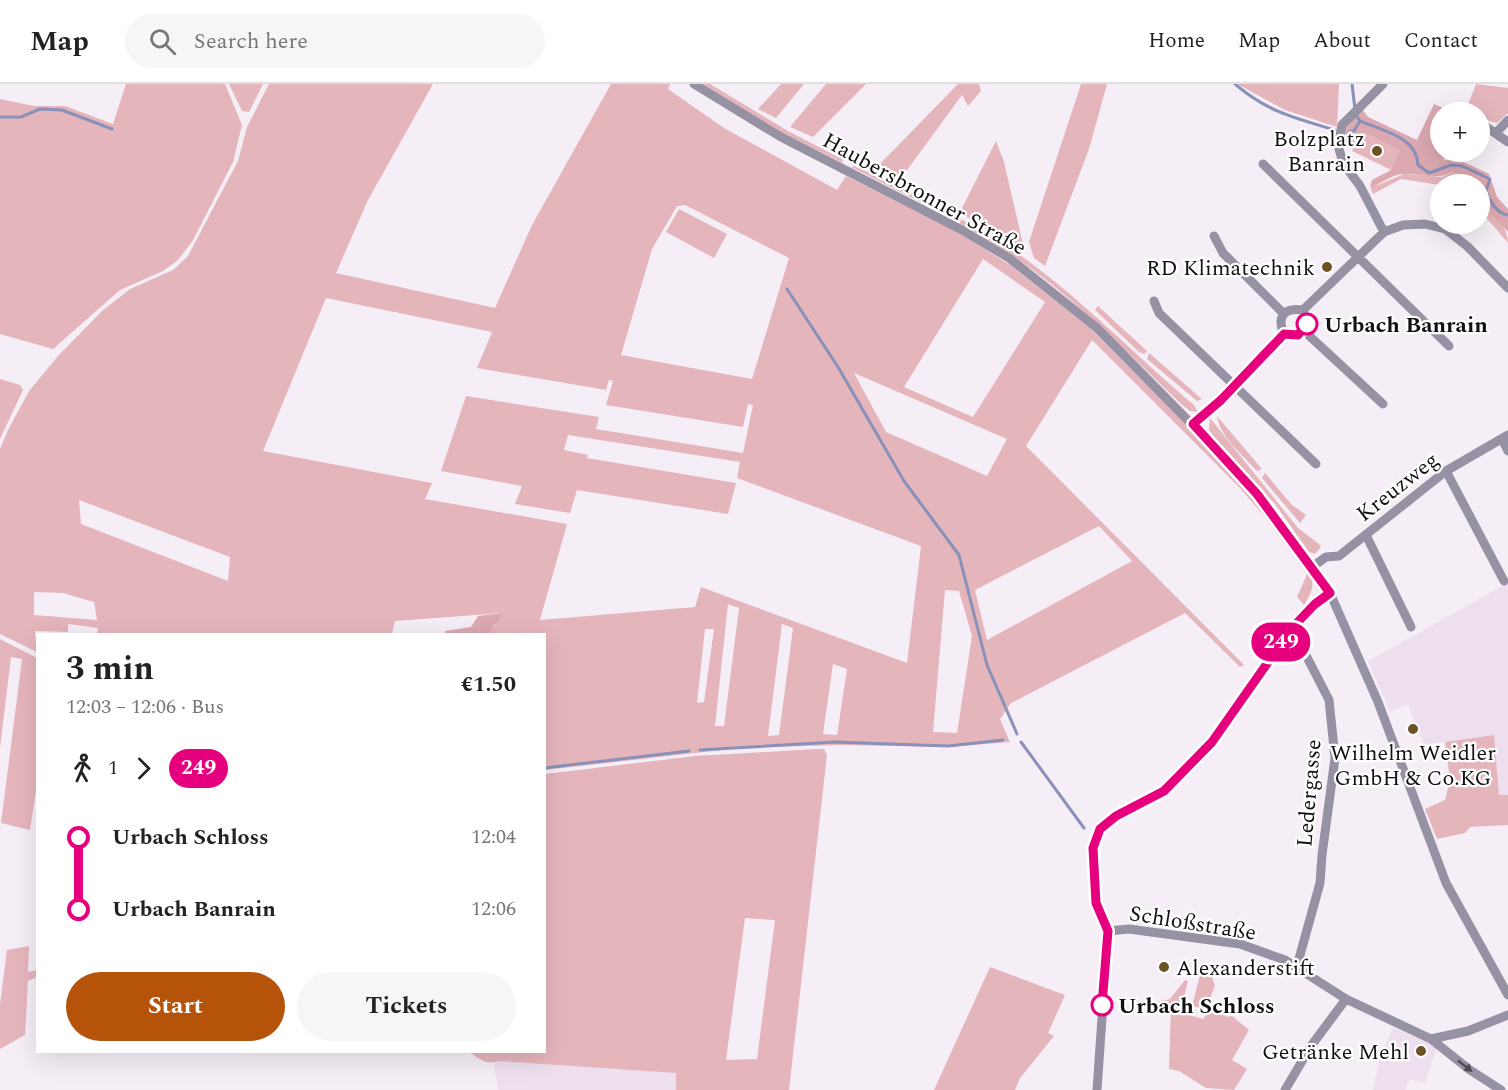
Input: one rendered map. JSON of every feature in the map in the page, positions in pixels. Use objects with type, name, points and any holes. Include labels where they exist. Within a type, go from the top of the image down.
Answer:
[{"type":"street","name":"Haubersbronner Straße","points":[[694,84],[781,137],[962,230],[1009,258],[1097,328],[1193,424],[1257,494],[1330,593],[1378,702],[1446,883],[1508,995]]},
{"type":"street","points":[[1383,84],[1342,125],[1339,148],[1343,163],[1370,204],[1384,232]]},
{"type":"street","points":[[1496,133],[1508,120]]},
{"type":"street","points":[[1490,129],[1508,142]]},
{"type":"street","points":[[1263,164],[1449,346]]},
{"type":"street","points":[[1284,334],[1280,319],[1283,313],[1288,309],[1303,310],[1384,232],[1403,225],[1425,224],[1445,229],[1467,246],[1508,288]]},
{"type":"street","points":[[1214,236],[1223,253],[1283,313]]},
{"type":"street","points":[[1154,301],[1159,313],[1316,464]]},
{"type":"street","points":[[1284,334],[1298,335],[1304,331],[1307,324],[1303,310]]},
{"type":"street","points":[[1304,331],[1383,404]]},
{"type":"street","points":[[1193,424],[1235,386],[1284,334]]},
{"type":"street","points":[[1505,437],[1508,451]]},
{"type":"street","name":"Kreuzweg","points":[[1312,567],[1326,557],[1339,556],[1446,471],[1505,437]]},
{"type":"street","points":[[1446,471],[1504,581]]},
{"type":"street","points":[[1366,535],[1411,627]]},
{"type":"street","points":[[1097,1090],[1108,931],[1096,903],[1093,848],[1100,829],[1116,816],[1164,791],[1212,742],[1292,628],[1315,604],[1330,593]]},
{"type":"street","name":"Ledergasse","points":[[1292,628],[1329,700],[1335,758],[1320,883],[1297,966]]},
{"type":"street","name":"Schloßstraße","points":[[1108,931],[1130,929],[1240,944],[1297,966],[1346,999],[1431,1039],[1470,1070],[1501,1090]]},
{"type":"street","points":[[1298,1090],[1286,1089],[1311,1046],[1346,999]]},
{"type":"street","points":[[1431,1039],[1468,1031],[1508,1015]]},
{"type":"shaded area","points":[[126,84],[225,84],[242,125],[233,162],[192,242],[178,260],[163,271],[120,290],[53,349],[0,334],[0,99],[34,106],[65,106],[113,124]]},
{"type":"shaded area","points":[[229,84],[263,84],[249,112],[242,111]]},
{"type":"shaded area","points":[[269,84],[433,84],[368,200],[336,273],[495,308],[532,225],[611,84],[670,84],[668,89],[724,128],[837,190],[846,176],[959,233],[1010,265],[1091,329],[1249,488],[1307,567],[1312,578],[1310,595],[1304,605],[1297,597],[1307,574],[1266,518],[1240,488],[1092,340],[1026,446],[1244,665],[1240,667],[1185,613],[1011,703],[1000,719],[1010,742],[949,747],[841,745],[739,748],[546,770],[546,633],[490,633],[502,613],[395,621],[392,633],[97,633],[98,628],[68,624],[68,632],[35,631],[36,652],[0,634],[0,449],[29,391],[58,356],[102,311],[130,289],[173,270],[188,256],[238,161],[247,127]],"holes":[[[685,205],[789,258],[752,379],[621,355],[652,249],[677,206]],[[983,259],[1045,302],[973,417],[904,387]],[[326,298],[492,332],[477,368],[606,390],[609,380],[613,381],[606,405],[743,427],[748,404],[753,405],[743,453],[596,429],[599,417],[466,396],[441,471],[522,486],[515,504],[570,513],[577,490],[728,514],[736,483],[587,458],[588,455],[564,450],[568,435],[740,462],[737,478],[921,546],[907,663],[701,587],[695,607],[540,620],[567,524],[425,499],[432,483],[263,451]],[[854,373],[1007,439],[987,476],[886,432]],[[79,500],[230,557],[228,581],[81,524]],[[1099,526],[1132,561],[987,640],[975,590]],[[945,590],[959,591],[972,636],[957,733],[933,732]],[[34,592],[63,593],[94,602],[97,620],[34,615]],[[728,604],[739,608],[724,726],[715,726]],[[782,624],[793,628],[779,735],[768,736]],[[705,629],[714,629],[704,702],[697,703]],[[833,664],[847,669],[837,735],[823,734]]]},
{"type":"shaded area","points":[[703,84],[710,84],[788,131],[842,159],[843,163],[784,134]]},
{"type":"shaded area","points":[[781,84],[804,84],[776,118],[758,109]]},
{"type":"shaded area","points":[[826,84],[866,84],[813,137],[790,127]]},
{"type":"shaded area","points":[[958,84],[979,84],[981,91],[968,106],[962,95],[899,181],[876,168]]},
{"type":"shaded area","points":[[1081,84],[1107,84],[1089,149],[1045,266],[1034,258],[1029,242]]},
{"type":"shaded area","points":[[1231,84],[1339,84],[1337,127],[1285,110],[1239,85]]},
{"type":"shaded area","points":[[1476,84],[1508,88],[1508,113],[1497,123],[1490,121],[1490,102],[1469,102]]},
{"type":"shaded area","points":[[1362,109],[1368,117],[1417,140],[1430,112],[1430,162],[1463,162],[1489,174],[1452,172],[1430,176],[1400,174],[1373,187],[1370,186],[1372,180],[1391,170],[1400,150],[1362,132],[1356,142],[1349,146],[1343,139],[1345,129]]},
{"type":"shaded area","name":"Bolzplatz Banrain","points":[[1362,132],[1401,150],[1391,170],[1352,151]]},
{"type":"shaded area","points":[[996,141],[1004,162],[1023,244],[1017,250],[960,212]]},
{"type":"shaded area","points":[[855,166],[963,220],[1024,258],[1090,311],[1194,405],[1198,412],[1190,411],[1181,404],[1085,313],[1023,263],[961,224],[851,167]]},
{"type":"shaded area","points":[[1404,174],[1430,176],[1430,183],[1401,179],[1373,194],[1370,186],[1373,187]]},
{"type":"shaded area","points":[[1490,177],[1497,197],[1508,209],[1508,232],[1490,212]]},
{"type":"shaded area","points":[[679,209],[727,234],[714,258],[666,232]]},
{"type":"shaded area","points":[[1490,210],[1505,229],[1508,243],[1490,222]]},
{"type":"shaded area","points":[[1098,306],[1147,351],[1144,354],[1139,352],[1095,310]]},
{"type":"shaded area","points":[[1149,353],[1202,399],[1197,401],[1147,359]]},
{"type":"shaded area","points":[[0,379],[20,385],[23,390],[0,439]]},
{"type":"shaded area","points":[[1217,416],[1262,469],[1257,471],[1233,445],[1222,431]]},
{"type":"shaded area","points":[[1210,418],[1298,528],[1319,544],[1321,547],[1315,554],[1309,552],[1275,504],[1215,438],[1209,430]]},
{"type":"shaded area","points":[[1265,473],[1291,504],[1306,515],[1300,523],[1262,478]]},
{"type":"shaded area","points":[[1508,583],[1508,795],[1499,795],[1494,735],[1424,745],[1408,705],[1390,711],[1368,661]]},
{"type":"shaded area","points":[[503,613],[498,623],[493,625],[490,633],[445,633],[445,631],[471,627],[478,616]]},
{"type":"shaded area","points":[[0,639],[36,657],[36,791],[30,830],[1,823],[22,659],[11,657],[0,748]]},
{"type":"shaded area","points":[[1494,735],[1499,795],[1508,795],[1508,825],[1470,827],[1465,833],[1437,839],[1425,809],[1445,800],[1450,780],[1445,742]]},
{"type":"shaded area","points":[[824,749],[827,755],[789,1090],[676,1090],[676,1073],[498,1061],[490,1063],[471,1053],[546,1053],[546,774],[695,756]],"holes":[[[745,918],[775,920],[757,1059],[726,1060]]]},
{"type":"shaded area","points":[[29,946],[28,972],[36,970],[36,977],[28,981],[25,1035],[0,1049],[0,1004],[7,950]]},
{"type":"shaded area","points":[[990,967],[1065,995],[1048,1033],[1054,1036],[1020,1078],[1015,1090],[934,1090]]},
{"type":"shaded area","points":[[1210,971],[1215,986],[1207,1005],[1228,1017],[1232,1016],[1249,1030],[1232,1060],[1247,1069],[1234,1090],[1206,1088],[1179,1071],[1169,1069],[1171,1004],[1156,1002],[1170,999],[1185,980],[1188,981],[1180,1013],[1204,1019],[1207,1010],[1192,1006],[1200,975]]},
{"type":"shaded area","points":[[1393,1028],[1422,1039],[1437,1048],[1425,1083],[1409,1079],[1406,1090],[1373,1090],[1380,1057]]},
{"type":"shaded area","points":[[498,1061],[676,1073],[676,1090],[498,1090],[494,1063]]},
{"type":"waterway","points":[[1235,84],[1270,108],[1335,130]]},
{"type":"waterway","points":[[1352,84],[1355,109]]},
{"type":"waterway","points":[[0,117],[21,117],[40,109],[62,110],[112,129]]},
{"type":"waterway","points":[[1356,115],[1360,121],[1405,141],[1416,155],[1418,165],[1429,173],[1451,165],[1462,166],[1490,179],[1486,191],[1489,198],[1497,209],[1508,215]]},
{"type":"waterway","points":[[1350,131],[1354,131],[1360,121]]},
{"type":"waterway","points":[[787,289],[838,367],[904,481],[959,555],[987,665],[1017,734]]},
{"type":"waterway","points":[[700,750],[835,742],[948,746],[1003,740]]},
{"type":"waterway","points":[[1021,742],[1084,828]]},
{"type":"waterway","points":[[546,768],[689,751]]},
{"type":"bus line","name":"249","points":[[1102,1005],[1108,931],[1096,903],[1093,848],[1100,829],[1116,816],[1164,791],[1212,742],[1292,628],[1315,604],[1330,593],[1257,494],[1193,424],[1208,414],[1284,334],[1298,335],[1304,331],[1307,324]]},
{"type":"place","name":"Bolzplatz Banrain","points":[[1377,151]]},
{"type":"place","name":"RD Klimatechnik","points":[[1327,267]]},
{"type":"place","name":"Urbach Banrain","points":[[1307,324]]},
{"type":"place","name":"Wilhelm Weidler GmbH & Co.KG","points":[[1413,729]]},
{"type":"place","name":"Alexanderstift","points":[[1164,967]]},
{"type":"place","name":"Urbach Schloss","points":[[1102,1005]]},
{"type":"place","name":"Getränke Mehl","points":[[1421,1051]]}]
